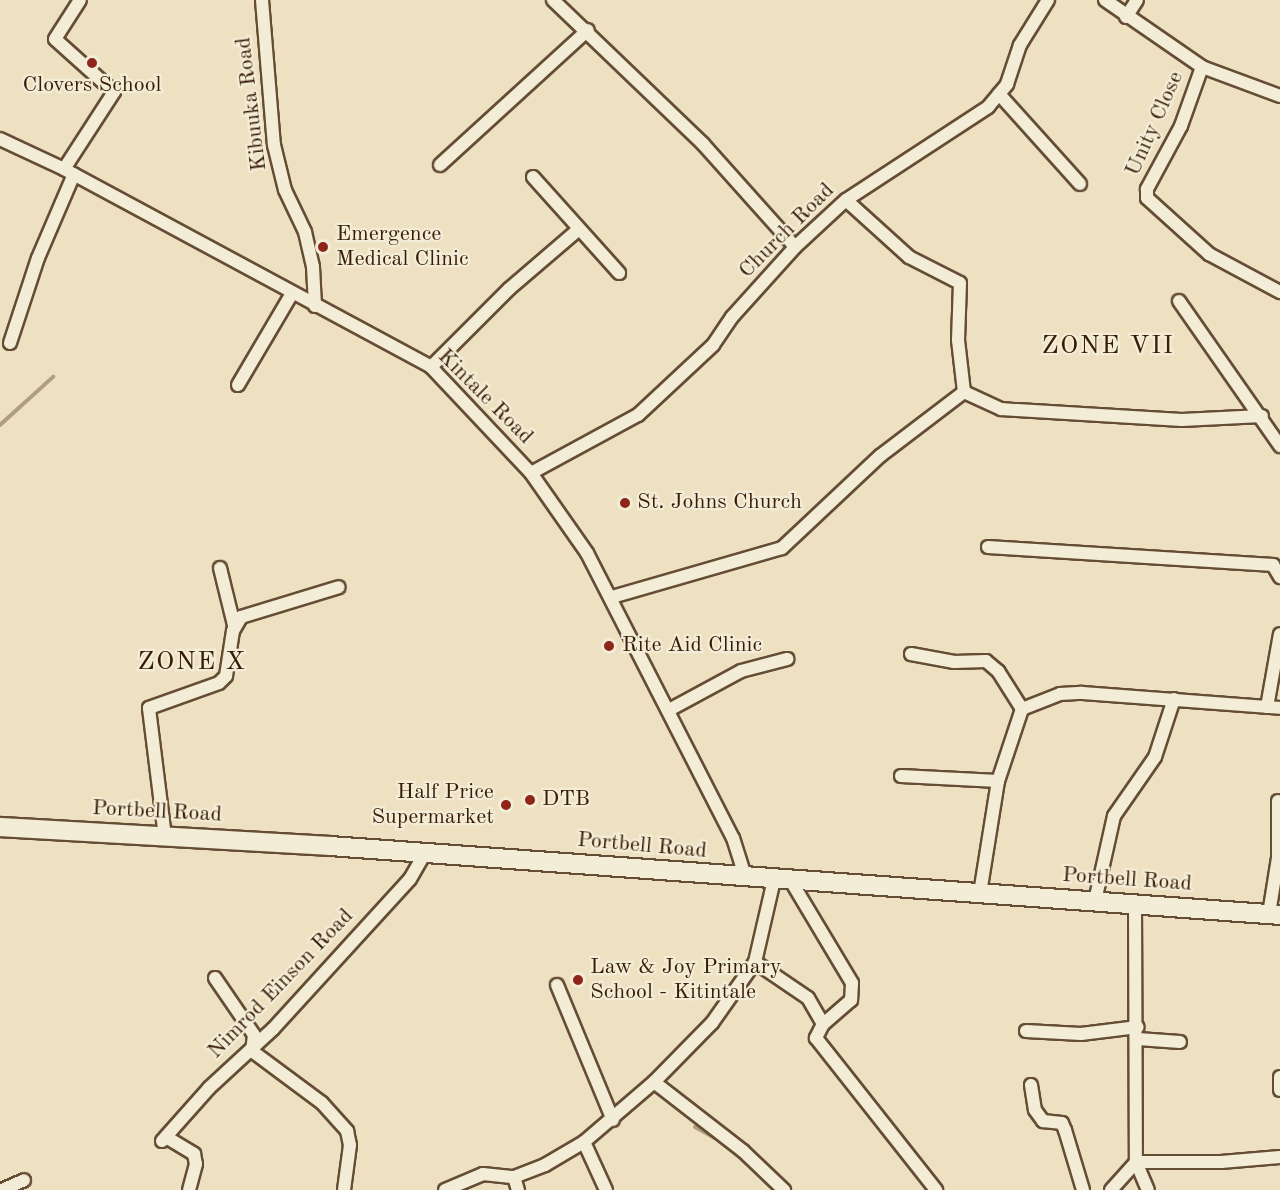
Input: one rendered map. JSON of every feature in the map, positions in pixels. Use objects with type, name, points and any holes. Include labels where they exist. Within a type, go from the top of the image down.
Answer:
[{"type":"main road","name":"Portbell Road","points":[[0,827],[425,853],[746,879],[1274,915]]},
{"type":"street","points":[[10,343],[69,172],[114,92],[56,39],[80,0]]},
{"type":"street","name":"Kibuuka Road","points":[[262,0],[274,145],[285,190],[304,232],[313,267],[315,306]]},
{"type":"street","points":[[554,0],[588,30],[703,144],[795,247]]},
{"type":"street","name":"Church Road","points":[[531,473],[638,414],[669,389],[713,345],[732,317],[795,247],[846,200],[988,107],[999,94],[1029,28],[1048,0]]},
{"type":"street","points":[[1105,0],[1126,17],[1202,67],[1280,96]]},
{"type":"street","points":[[1126,17],[1137,0]]},
{"type":"street","points":[[440,165],[588,30]]},
{"type":"street","name":"Unity Close","points":[[1202,67],[1181,126],[1147,189],[1147,198],[1209,254],[1280,292]]},
{"type":"street","points":[[999,94],[1080,184]]},
{"type":"street","name":"Kintale Road","points":[[0,139],[69,172],[291,295],[431,367],[531,473],[587,553],[612,597],[733,838],[746,879]]},
{"type":"street","points":[[533,177],[619,273]]},
{"type":"street","points":[[846,200],[909,257],[960,283],[958,340],[964,393]]},
{"type":"street","points":[[431,367],[509,289],[579,229]]},
{"type":"street","points":[[238,385],[291,295]]},
{"type":"street","points":[[1179,301],[1262,416],[1280,446]]},
{"type":"street","points":[[964,393],[1001,409],[1182,420],[1262,416]]},
{"type":"street","points":[[612,597],[782,548],[880,456],[964,393]]},
{"type":"street","points":[[988,548],[1273,565]]},
{"type":"street","points":[[1273,565],[1280,553]]},
{"type":"street","points":[[1273,565],[1280,577]]},
{"type":"street","points":[[165,837],[149,708],[219,684],[226,676],[234,625],[220,568]]},
{"type":"street","points":[[234,625],[241,617],[339,587]]},
{"type":"street","points":[[1267,707],[1280,634]]},
{"type":"street","points":[[911,654],[954,662],[986,661],[998,671],[1022,709]]},
{"type":"street","points":[[669,710],[741,671],[787,659]]},
{"type":"street","points":[[980,894],[998,781],[1022,709],[1060,693],[1280,708]]},
{"type":"street","points":[[1095,901],[1114,816],[1155,757],[1174,699]]},
{"type":"street","points":[[901,776],[998,781]]},
{"type":"street","points":[[1274,915],[1278,858],[1278,801]]},
{"type":"street","name":"Nimrod Einson Road","points":[[189,1190],[196,1164],[194,1155],[164,1139],[209,1088],[252,1051],[410,879],[425,853]]},
{"type":"street","points":[[445,1190],[483,1174],[514,1177],[584,1142],[613,1120],[712,1023],[754,962],[783,880]]},
{"type":"street","points":[[783,880],[852,983],[851,1000],[822,1024],[816,1038],[936,1190]]},
{"type":"street","points":[[1135,904],[1138,1033],[1136,1161],[1148,1190]]},
{"type":"street","points":[[754,962],[808,998],[822,1024]]},
{"type":"street","points":[[215,978],[254,1035],[252,1051],[322,1103],[347,1131],[350,1145],[344,1190]]},
{"type":"street","points":[[557,985],[613,1120]]},
{"type":"street","points":[[1026,1031],[1081,1034],[1138,1033],[1180,1042]]},
{"type":"street","points":[[1280,1077],[1280,1090]]},
{"type":"street","points":[[654,1082],[743,1151],[784,1190]]},
{"type":"street","points":[[1031,1084],[1035,1110],[1043,1121],[1062,1124],[1065,1130],[1083,1190]]},
{"type":"street","points":[[584,1142],[606,1190]]},
{"type":"street","points":[[1111,1190],[1136,1161],[1221,1162],[1280,1157]]},
{"type":"street","points":[[514,1177],[518,1190]]},
{"type":"street","points":[[2,1190],[24,1180]]},
{"type":"waterway","points":[[0,425],[53,377]]},
{"type":"waterway","points":[[695,1127],[722,1142],[759,1174]]},
{"type":"waterway","points":[[765,1179],[774,1190]]},
{"type":"place","name":"Clovers School","points":[[92,63]]},
{"type":"place","name":"Emergence Medical Clinic","points":[[323,247]]},
{"type":"place","name":"St. Johns Church","points":[[625,503]]},
{"type":"place","name":"Rite Aid Clinic","points":[[609,646]]},
{"type":"place","name":"DTB","points":[[530,800]]},
{"type":"place","name":"Half Price Supermarket","points":[[506,805]]},
{"type":"place","name":"Law & Joy Primary School - Kitintale","points":[[578,980]]},
{"type":"district","name":"ZONE VII","points":[[1108,347]]},
{"type":"district","name":"ZONE X","points":[[192,663]]}]
